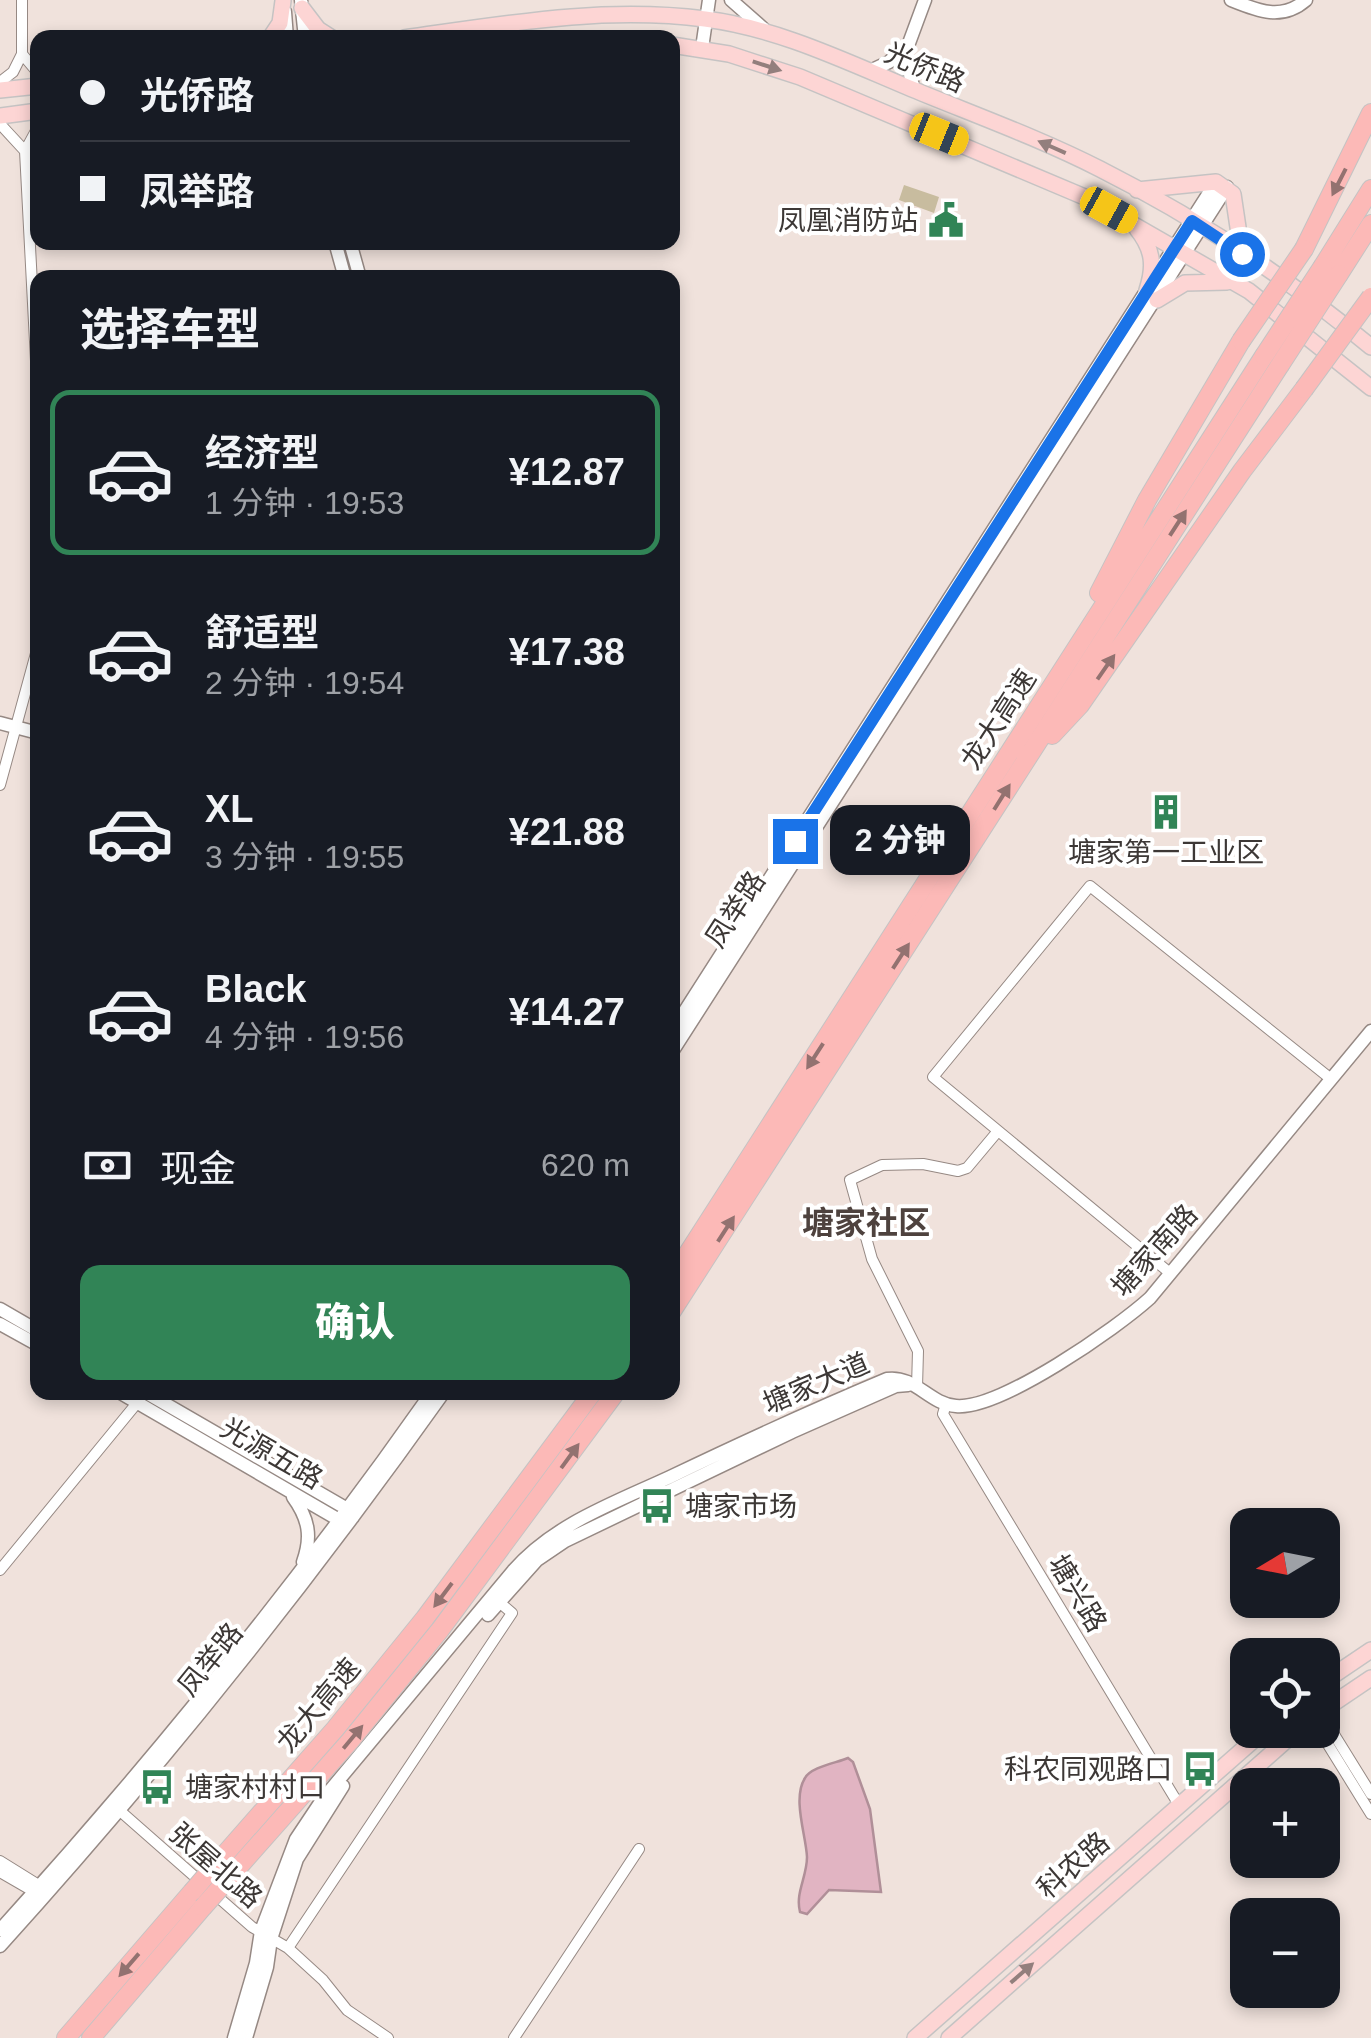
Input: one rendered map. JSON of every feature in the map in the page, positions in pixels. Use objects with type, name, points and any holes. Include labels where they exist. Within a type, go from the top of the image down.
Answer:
[{"type":"highway","points":[[1031,719],[1147,500],[1241,341],[1304,249],[1371,113]]},
{"type":"highway","name":"龙大高速","points":[[680,1298],[938,883],[1031,719],[1331,270],[1371,189]]},
{"type":"highway","name":"龙大高速","points":[[1331,270],[1371,224]]},
{"type":"highway","points":[[1021,768],[1080,706],[1232,487],[1371,297]]},
{"type":"highway","name":"龙大高速","points":[[680,1266],[938,883],[1021,768],[1272,361]]},
{"type":"highway","name":"龙大高速","points":[[66,2038],[198,1900],[219,1889],[361,1727],[513,1519],[588,1400]]},
{"type":"highway","name":"龙大高速","points":[[90,2038],[198,1900],[210,1871],[513,1519],[610,1400]]},
{"type":"main road","points":[[275,30],[283,0]]},
{"type":"main road","points":[[302,4],[320,30]]},
{"type":"main road","name":"光侨路","points":[[465,30],[573,16],[651,14],[708,19],[771,34],[1014,130],[1137,190],[1242,254],[1371,347]]},
{"type":"main road","name":"光侨路","points":[[680,46],[702,48],[800,77],[1087,198],[1243,288],[1371,388]]},
{"type":"main road","points":[[0,90],[30,87]]},
{"type":"main road","points":[[0,116],[30,113]]},
{"type":"main road","points":[[1137,190],[1222,185],[1234,194],[1242,254]]},
{"type":"main road","points":[[1131,222],[1152,252],[1152,295],[1194,281],[1226,282],[1243,288]]},
{"type":"main road","points":[[1340,1671],[1371,1650]]},
{"type":"main road","points":[[1340,1700],[1371,1678]]},
{"type":"main road","name":"科农路","points":[[922,2037],[1244,1748]]},
{"type":"main road","name":"科农路","points":[[949,2038],[1278,1748]]},
{"type":"street","points":[[0,82],[13,72],[22,54],[22,0]]},
{"type":"street","points":[[283,0],[286,30]]},
{"type":"street","points":[[702,48],[710,0]]},
{"type":"street","points":[[731,0],[771,34]]},
{"type":"street","points":[[914,90],[904,60],[906,45],[925,0]]},
{"type":"street","points":[[1232,0],[1274,14],[1295,10],[1306,0]]},
{"type":"street","points":[[302,4],[304,30]]},
{"type":"street","points":[[870,71],[889,62],[906,45]]},
{"type":"street","points":[[22,54],[30,64]]},
{"type":"street","points":[[0,124],[25,151]]},
{"type":"street","points":[[30,142],[25,151],[30,246]]},
{"type":"street","name":"凤举路","points":[[680,1022],[1222,185]]},
{"type":"street","points":[[0,785],[30,679]]},
{"type":"street","points":[[0,723],[30,731]]},
{"type":"street","points":[[1170,1274],[933,1078],[1090,886],[1330,1079]]},
{"type":"street","name":"塘家南路","points":[[946,1404],[958,1406],[989,1400],[1041,1374],[1130,1316],[1170,1274],[1371,1031]]},
{"type":"street","points":[[946,1404],[917,1387],[918,1351],[872,1259],[850,1180],[882,1164],[967,1168],[998,1132]]},
{"type":"street","points":[[0,1309],[30,1326]]},
{"type":"street","points":[[0,1324],[30,1341]]},
{"type":"street","name":"塘家大道","points":[[243,2036],[268,1967],[266,1935],[296,1839],[322,1800],[542,1541],[787,1421],[887,1378],[902,1378],[917,1387]]},
{"type":"street","name":"塘家大道","points":[[266,1935],[297,1859],[348,1778],[537,1560],[579,1534],[896,1386],[917,1387]]},
{"type":"street","points":[[0,1570],[139,1400]]},
{"type":"street","name":"光源五路","points":[[144,1400],[283,1488],[348,1519]]},
{"type":"street","name":"光源五路","points":[[144,1400],[348,1519]]},
{"type":"street","name":"凤举路","points":[[0,1946],[295,1578],[348,1519],[427,1400]]},
{"type":"street","name":"凤举路","points":[[0,1930],[120,1810],[438,1400]]},
{"type":"street","name":"塘兴路","points":[[946,1404],[943,1414],[1179,1805]]},
{"type":"street","points":[[283,1488],[303,1512],[309,1528],[309,1547],[295,1578]]},
{"type":"street","points":[[288,1948],[512,1612],[499,1602]]},
{"type":"street","points":[[1340,1743],[1371,1794]]},
{"type":"street","points":[[1329,1748],[1371,1814]]},
{"type":"street","name":"张屋北路","points":[[120,1810],[266,1935],[288,1948],[323,1980],[346,2010],[388,2038]]},
{"type":"street","points":[[514,2038],[639,1849]]},
{"type":"street","points":[[0,1861],[41,1892]]},
{"type":"street","points":[[0,1872],[41,1892]]},
{"type":"shaded area","points":[[904,185],[939,197],[934,213],[899,200]]},
{"type":"shaded area","points":[[848,1758],[853,1762],[870,1809],[881,1892],[829,1890],[807,1914],[800,1912],[807,1857],[801,1786],[813,1771]]},
{"type":"place","name":"凤凰消防站","points":[[946,220]]},
{"type":"place","name":"塘家第一工业区","points":[[1166,812]]},
{"type":"place","name":"塘家市场","points":[[657,1506]]},
{"type":"place","name":"科农同观路口","points":[[1200,1769]]},
{"type":"place","name":"塘家村村口","points":[[157,1787]]},
{"type":"district","name":"塘家社区","points":[[866,1223]]},
{"type":"route","points":[[795,841],[1192,221],[1242,254]]}]
